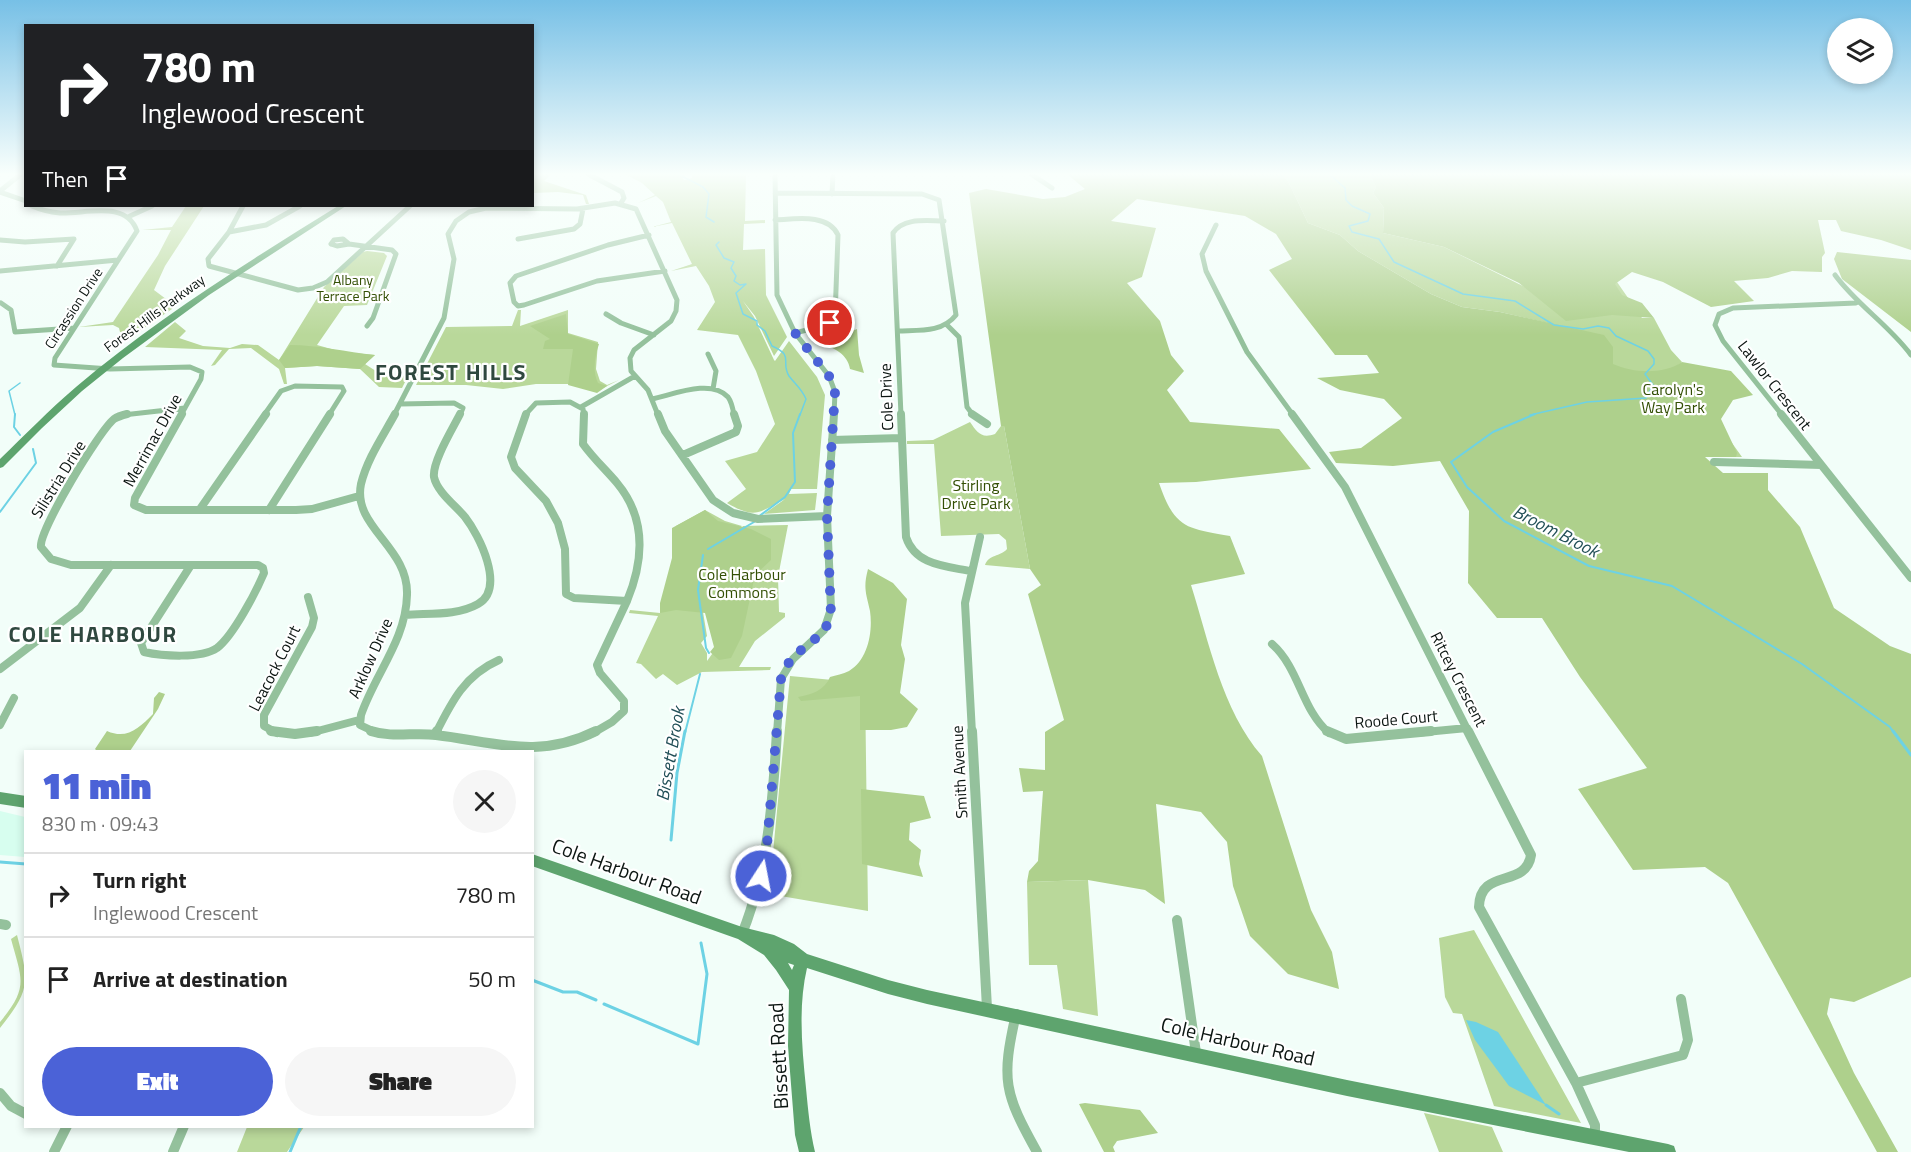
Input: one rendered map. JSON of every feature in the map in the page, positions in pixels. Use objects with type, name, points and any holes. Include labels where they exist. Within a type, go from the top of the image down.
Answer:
[{"type":"main road","name":"Forest Hills Parkway","points":[[0,465],[40,422],[101,368],[174,313],[307,228]]},
{"type":"main road","points":[[0,798],[24,802]]},
{"type":"main road","name":"Cole Harbour Road","points":[[534,861],[742,934],[758,936],[791,948],[802,959]]},
{"type":"main road","name":"Cole Harbour Road","points":[[742,934],[755,945],[768,950],[888,987],[1347,1088],[1668,1152]]},
{"type":"main road","points":[[768,950],[795,987]]},
{"type":"main road","name":"Bissett Road","points":[[802,959],[795,987],[803,1135],[807,1152]]},
{"type":"street","name":"Circassion Drive","points":[[101,368],[54,365],[53,361],[137,231],[136,228]]},
{"type":"street","points":[[231,228],[209,257],[208,264],[213,268],[293,290],[310,289],[327,282],[385,228]]},
{"type":"street","points":[[229,232],[251,228]]},
{"type":"street","points":[[359,496],[363,474],[444,318],[454,259],[448,234],[451,228]]},
{"type":"street","points":[[518,239],[575,228]]},
{"type":"street","points":[[646,228],[676,298],[677,309],[672,321],[634,350],[630,358],[631,370],[648,390],[662,426],[713,500],[728,511],[758,519],[827,516]]},
{"type":"street","points":[[742,934],[757,897],[767,845],[781,679],[791,658],[824,632],[831,615],[827,516],[834,385],[826,371],[795,333],[777,295],[775,228]]},
{"type":"street","points":[[795,333],[826,325],[835,317],[838,235],[833,228]]},
{"type":"street","name":"Cole Drive","points":[[898,228],[894,231],[893,267],[908,546],[914,555],[924,560],[969,571]]},
{"type":"street","points":[[898,331],[932,329],[947,325],[955,318],[957,307],[945,228]]},
{"type":"street","name":"Ritcey Crescent","points":[[1215,228],[1202,254],[1202,262],[1209,278],[1247,352],[1346,487],[1532,859],[1526,869],[1521,872],[1483,887],[1479,894],[1479,907],[1576,1083],[1595,1125],[1595,1136]]},
{"type":"street","points":[[649,235],[608,245],[516,276],[510,282],[514,302],[523,306],[601,280],[665,271]]},
{"type":"street","points":[[0,240],[25,242],[74,239],[57,266]]},
{"type":"street","points":[[349,244],[392,250],[396,254],[373,318],[367,326]]},
{"type":"street","points":[[0,271],[118,260]]},
{"type":"street","points":[[1835,274],[1856,303],[1886,327],[1911,355]]},
{"type":"street","points":[[1,303],[11,310],[15,332],[74,328]]},
{"type":"street","name":"Lawlor Crescent","points":[[1856,303],[1733,308],[1721,312],[1715,321],[1717,331],[1724,341],[1911,578]]},
{"type":"street","points":[[606,314],[621,323],[654,335]]},
{"type":"street","points":[[947,325],[959,337],[967,407],[973,415],[987,424]]},
{"type":"street","points":[[708,354],[718,370],[717,381],[713,389]]},
{"type":"street","name":"Merrimac Drive","points":[[101,368],[190,367],[202,372],[202,377],[134,502],[137,508],[143,510],[312,509],[359,496]]},
{"type":"street","points":[[581,407],[585,416],[582,436],[584,447],[620,486],[633,508],[643,537],[637,574],[627,601],[574,598],[567,595],[565,549],[558,523],[546,501],[529,485],[511,461],[512,449],[530,407],[539,403],[564,402],[581,407],[635,376]]},
{"type":"street","points":[[200,509],[281,391],[293,386],[342,387],[344,390],[269,510]]},
{"type":"street","points":[[652,399],[699,388],[713,389],[729,398],[737,430],[730,436],[683,455]]},
{"type":"street","points":[[400,404],[454,403],[463,408],[435,466],[434,476],[437,485],[479,536],[489,570],[488,590],[485,598],[478,604],[465,609],[405,615]]},
{"type":"street","name":"Silistria Drive","points":[[185,408],[129,413],[114,419],[45,527],[40,544],[43,552],[53,560],[71,565],[111,565],[192,565],[258,565],[263,568],[264,573],[226,638],[216,649],[203,654],[144,652],[141,643],[192,565]]},
{"type":"street","points":[[832,440],[901,438]]},
{"type":"street","points":[[1714,462],[1821,465]]},
{"type":"street","name":"Arklow Drive","points":[[359,496],[367,518],[399,560],[408,584],[405,615],[359,720],[363,728],[379,733],[435,735],[504,750],[565,744],[611,723],[625,709],[624,701],[597,667],[627,601]]},
{"type":"street","name":"Smith Avenue","points":[[980,537],[978,552],[969,571],[965,603],[987,1008]]},
{"type":"street","points":[[0,669],[80,608],[111,565]]},
{"type":"street","name":"Leacock Court","points":[[308,597],[314,618],[312,627],[264,715],[264,726],[273,733],[308,733],[335,728],[359,720]]},
{"type":"street","name":"Roode Court","points":[[1272,644],[1282,650],[1290,660],[1317,723],[1333,736],[1349,738],[1467,728]]},
{"type":"street","points":[[435,735],[465,682],[477,670],[499,660]]},
{"type":"street","points":[[0,725],[15,698]]},
{"type":"street","points":[[1177,920],[1196,1053]]},
{"type":"street","points":[[1576,1083],[1683,1054],[1688,1040],[1681,999]]},
{"type":"street","points":[[1016,1014],[1006,1055],[1005,1084],[1018,1120],[1037,1152]]},
{"type":"street","points":[[0,1093],[11,1106],[24,1113]]},
{"type":"street","points":[[54,1152],[66,1128]]},
{"type":"street","points":[[173,1152],[183,1128]]},
{"type":"shaded area","points":[[0,811],[24,817],[24,857],[0,855]]},
{"type":"green space","points":[[190,228],[165,266],[154,290],[174,305],[172,309],[137,333],[120,332],[119,328],[113,325],[79,327],[113,322],[158,255],[171,230],[142,230]]},
{"type":"green space","points":[[674,228],[744,228],[743,250],[765,249],[766,295],[787,337],[774,356],[755,316],[743,301],[754,317],[774,360],[789,341],[817,377],[825,395],[817,489],[791,489],[789,494],[817,493],[815,510],[764,514],[785,499],[751,513],[727,503],[746,489],[725,461],[757,452],[775,424],[756,371],[738,335],[697,330],[715,302],[709,286],[696,266],[671,271],[692,264]]},
{"type":"green space","points":[[974,228],[1156,228],[1142,277],[1127,283],[1160,321],[1171,355],[1184,371],[1167,390],[1190,422],[1279,429],[1311,469],[1196,482],[1159,483],[1171,510],[1184,524],[1203,531],[1230,536],[1245,574],[1191,585],[1218,675],[1227,697],[1248,738],[1262,756],[1311,910],[1332,952],[1339,989],[1288,974],[1250,936],[1233,886],[1227,842],[1201,812],[1156,804],[1165,904],[1145,890],[1088,880],[1027,882],[1029,871],[1038,861],[1043,791],[1023,792],[1019,768],[1045,770],[1045,732],[1064,720],[1028,594],[1041,585],[1030,569],[1004,426],[1001,426]]},
{"type":"green space","name":"Carolyn's Way Park","points":[[1265,228],[1321,228],[1340,235],[1358,251],[1431,294],[1462,307],[1500,312],[1604,335],[1613,347],[1613,364],[1621,367],[1639,371],[1657,371],[1682,362],[1731,371],[1753,395],[1733,400],[1721,419],[1737,453],[1736,457],[1705,457],[1723,473],[1768,473],[1768,490],[1800,527],[1834,608],[1890,646],[1911,654],[1911,977],[1854,1002],[1830,998],[1827,1014],[1854,1073],[1898,1152],[1877,1152],[1728,883],[1705,867],[1633,870],[1578,789],[1647,768],[1580,677],[1542,618],[1497,618],[1468,583],[1469,511],[1440,461],[1393,466],[1336,463],[1329,452],[1361,448],[1402,418],[1384,399],[1340,390],[1317,378],[1379,373],[1367,355],[1335,355],[1269,270],[1292,259],[1276,234]]},
{"type":"green space","name":"Carolyn's Way Park","points":[[1321,228],[1383,228],[1383,233],[1444,247],[1529,289],[1617,282],[1642,318],[1654,318],[1671,350],[1682,362],[1677,366],[1742,457],[1701,457],[1569,328],[1500,312],[1462,307],[1431,294],[1358,251],[1340,235]]},
{"type":"green space","points":[[1383,228],[1820,228],[1825,253],[1822,257],[1822,272],[1792,271],[1768,278],[1734,281],[1754,301],[1711,307],[1663,282],[1632,272],[1615,284],[1622,295],[1642,303],[1654,318],[1612,315],[1566,321],[1519,283],[1444,247],[1383,233]]},
{"type":"green space","points":[[1840,228],[1911,228],[1911,250],[1881,240],[1841,231]]},
{"type":"green space","name":"Albany Terrace Park","points":[[363,252],[384,253],[387,256],[367,305],[344,306],[317,345],[342,352],[375,355],[365,364],[382,375],[408,376],[402,388],[379,387],[360,369],[317,366],[285,368],[287,384],[284,384],[279,369],[251,348],[229,349],[215,365],[211,366],[222,350],[145,347],[175,322],[186,331],[179,338],[203,346],[230,348],[242,344],[258,345],[279,360],[324,287]]},
{"type":"green space","points":[[1837,252],[1911,260],[1911,332],[1842,279],[1834,259]]},
{"type":"green space","points":[[518,310],[521,310],[520,326],[568,310],[568,333],[598,342],[596,369],[600,381],[607,385],[619,380],[599,390],[574,384],[536,384],[503,389],[466,385],[416,385],[446,327],[512,326]]},
{"type":"green space","points":[[566,314],[568,334],[599,344],[595,358],[595,374],[598,383],[607,386],[597,393],[568,385],[573,349],[543,349],[545,341],[550,339],[530,326]]},
{"type":"green space","points":[[857,329],[859,355],[864,373],[850,369],[843,355],[820,344]]},
{"type":"green space","points":[[290,345],[375,355],[360,369],[317,366],[285,368],[279,360]]},
{"type":"green space","name":"Stirling Drive Park","points":[[970,422],[977,432],[986,436],[995,434],[1001,426],[1004,426],[1030,569],[985,565],[989,559],[1007,549],[1006,540],[999,534],[941,536],[934,444],[907,444],[907,441],[933,440]]},
{"type":"green space","name":"Cole Harbour Commons","points":[[705,510],[725,521],[742,526],[738,529],[702,606],[707,636],[701,643],[707,653],[707,661],[715,650],[737,533],[743,526],[788,525],[778,577],[779,612],[785,613],[785,617],[755,641],[739,667],[771,667],[770,670],[702,672],[677,685],[663,674],[656,679],[641,664],[636,663],[658,616],[629,613],[630,610],[660,613],[670,584],[676,526]]},
{"type":"green space","points":[[705,510],[718,521],[751,529],[771,539],[771,560],[755,575],[742,636],[731,658],[719,660],[710,652],[714,647],[705,613],[676,610],[660,613],[660,603],[672,558],[672,528]]},
{"type":"green space","points":[[868,569],[893,583],[907,599],[901,645],[905,659],[900,693],[918,709],[907,727],[891,730],[860,730],[860,696],[801,701],[798,697],[817,691],[828,682],[830,677],[849,671],[865,653],[871,628],[865,586]]},
{"type":"green space","points":[[790,676],[865,683],[868,911],[769,894]]},
{"type":"green space","points":[[159,692],[165,694],[158,709],[131,750],[95,749],[107,731],[127,733],[143,724],[153,714],[154,698]]},
{"type":"green space","points":[[861,789],[924,796],[931,818],[910,823],[909,840],[921,850],[919,864],[923,877],[862,864]]},
{"type":"green space","points":[[1088,880],[1098,1016],[1063,1009],[1057,965],[1029,965],[1027,882]]},
{"type":"green space","points":[[1474,930],[1581,1123],[1494,1106],[1462,1014],[1453,1013],[1445,997],[1439,938]]},
{"type":"green space","points":[[17,935],[24,964],[24,987],[17,1004],[0,1028],[0,1022],[16,1000],[20,983],[18,964],[11,939]]},
{"type":"green space","points":[[1079,1104],[1140,1110],[1158,1133],[1117,1141],[1113,1147],[1115,1152],[1104,1152]]},
{"type":"green space","points":[[1424,1113],[1492,1127],[1503,1152],[1439,1152]]},
{"type":"green space","points":[[246,1128],[303,1128],[287,1152],[237,1152]]},
{"type":"water","points":[[1466,1020],[1498,1032],[1546,1105],[1509,1086],[1475,1040]]},
{"type":"waterway","name":"Broom Brook","points":[[1350,228],[1352,232],[1379,239],[1394,262],[1463,294],[1515,301],[1554,325],[1583,329],[1598,326],[1609,328],[1616,336],[1648,351],[1654,359],[1654,364],[1645,374],[1653,385],[1646,398],[1587,402],[1530,415]]},
{"type":"waterway","name":"Bissett Brook","points":[[719,242],[716,245],[724,258],[734,262],[731,268],[736,276],[734,281],[740,285],[746,284],[736,293],[743,314],[757,321],[757,325],[765,331],[772,346],[783,353],[789,376],[806,399],[800,415]]},
{"type":"waterway","points":[[15,415],[9,391],[20,383]]},
{"type":"waterway","name":"Bissett Brook","points":[[758,517],[785,497],[795,482],[793,433],[800,414]]},
{"type":"waterway","name":"Broom Brook","points":[[1535,414],[1493,432],[1451,462],[1467,487],[1504,521],[1589,566],[1672,586],[1802,664],[1890,727],[1894,733]]},
{"type":"waterway","points":[[15,415],[14,427],[20,435]]},
{"type":"waterway","points":[[0,512],[36,463],[33,449]]},
{"type":"waterway","name":"Bissett Brook","points":[[708,549],[754,522]]},
{"type":"waterway","name":"Bissett Brook","points":[[703,555],[698,590],[706,648],[709,653]]},
{"type":"waterway","name":"Bissett Brook","points":[[685,733],[700,674]]},
{"type":"waterway","name":"Bissett Brook","points":[[671,840],[677,773],[685,731]]},
{"type":"waterway","name":"Broom Brook","points":[[1893,731],[1911,755]]},
{"type":"waterway","points":[[0,862],[24,864]]},
{"type":"waterway","name":"Bissett Brook","points":[[604,1004],[698,1044],[707,974],[701,943]]},
{"type":"waterway","points":[[534,981],[563,992],[577,992],[596,1000]]},
{"type":"waterway","points":[[1546,1105],[1559,1114]]},
{"type":"waterway","name":"Bissett Brook","points":[[290,1152],[300,1128]]},
{"type":"district","name":"FOREST HILLS","points":[[451,372]]},
{"type":"district","name":"COLE HARBOUR","points":[[93,634]]},
{"type":"route","points":[[761,876],[767,845],[783,670],[791,658],[824,632],[831,615],[827,516],[835,392],[834,385],[826,371],[795,333],[830,323]]}]
